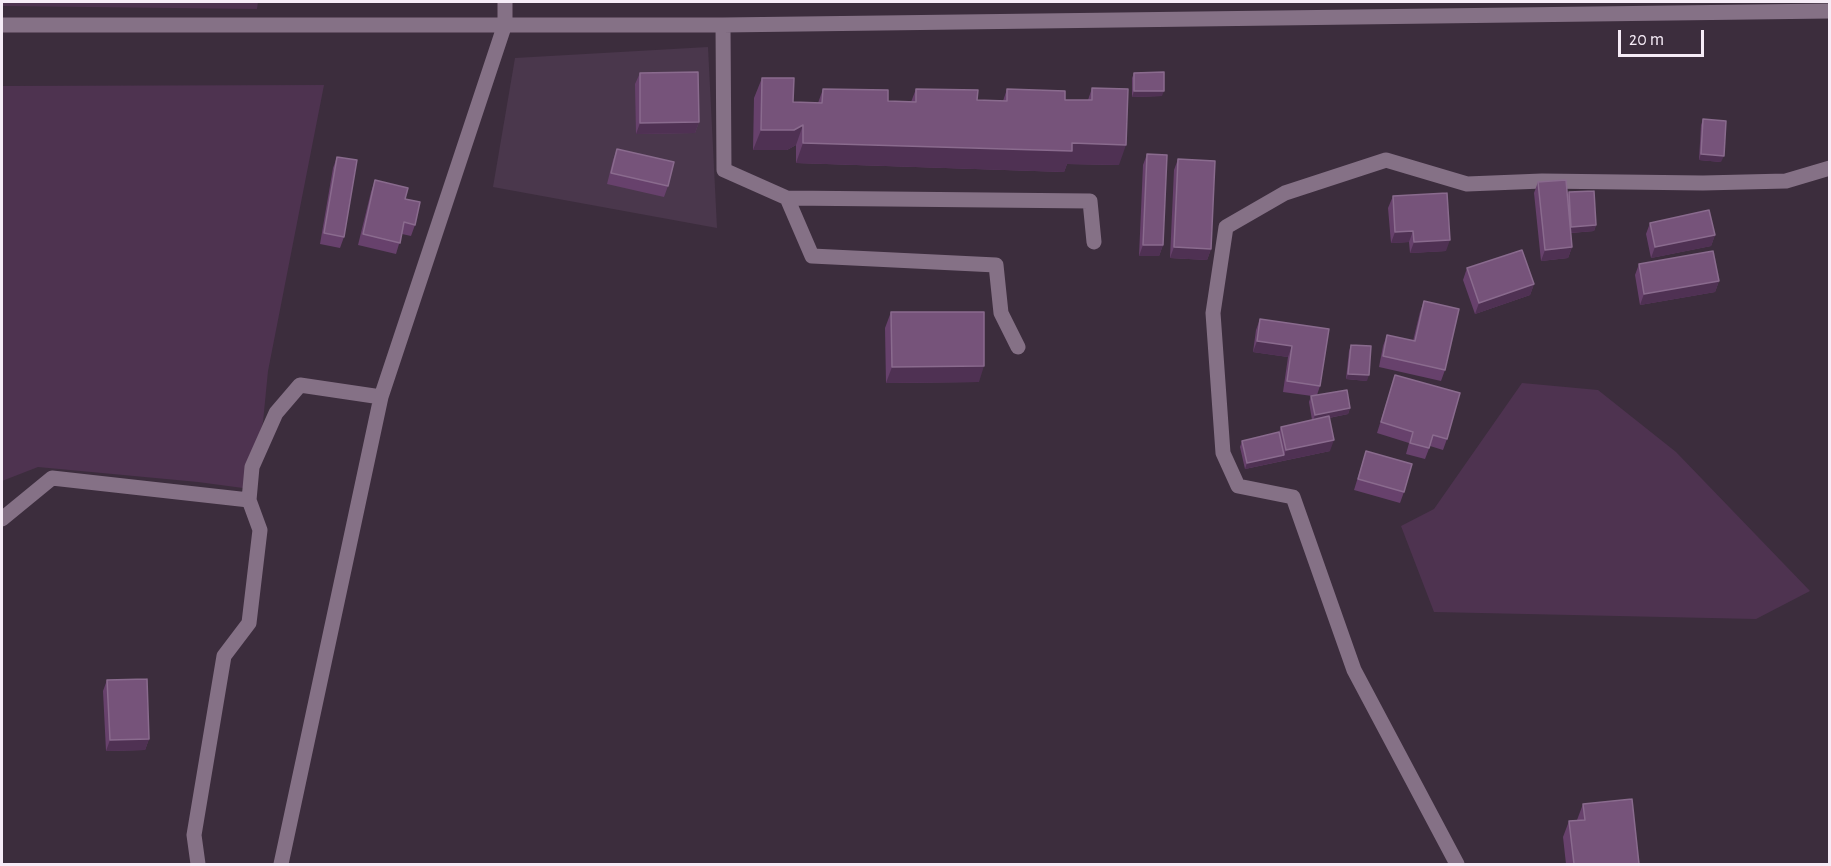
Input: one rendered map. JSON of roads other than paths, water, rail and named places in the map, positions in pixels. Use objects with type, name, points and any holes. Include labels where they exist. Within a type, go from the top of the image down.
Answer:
[{"type":"street","points":[[281,864],[381,397],[505,24],[505,2]]},
{"type":"street","points":[[2,25],[723,25],[1830,11]]},
{"type":"street","points":[[723,25],[724,170],[787,198],[1090,201],[1094,242]]},
{"type":"street","points":[[1457,864],[1354,670],[1293,497],[1238,486],[1223,453],[1213,313],[1226,227],[1285,193],[1386,160],[1467,184],[1786,181],[1830,168]]},
{"type":"street","points":[[787,198],[812,256],[996,265],[1002,313],[1018,347]]},
{"type":"street","points":[[198,864],[194,835],[224,656],[249,623],[260,530],[249,500],[252,467],[276,413],[300,385],[381,397]]},
{"type":"street","points":[[2,519],[52,478],[249,500]]}]
